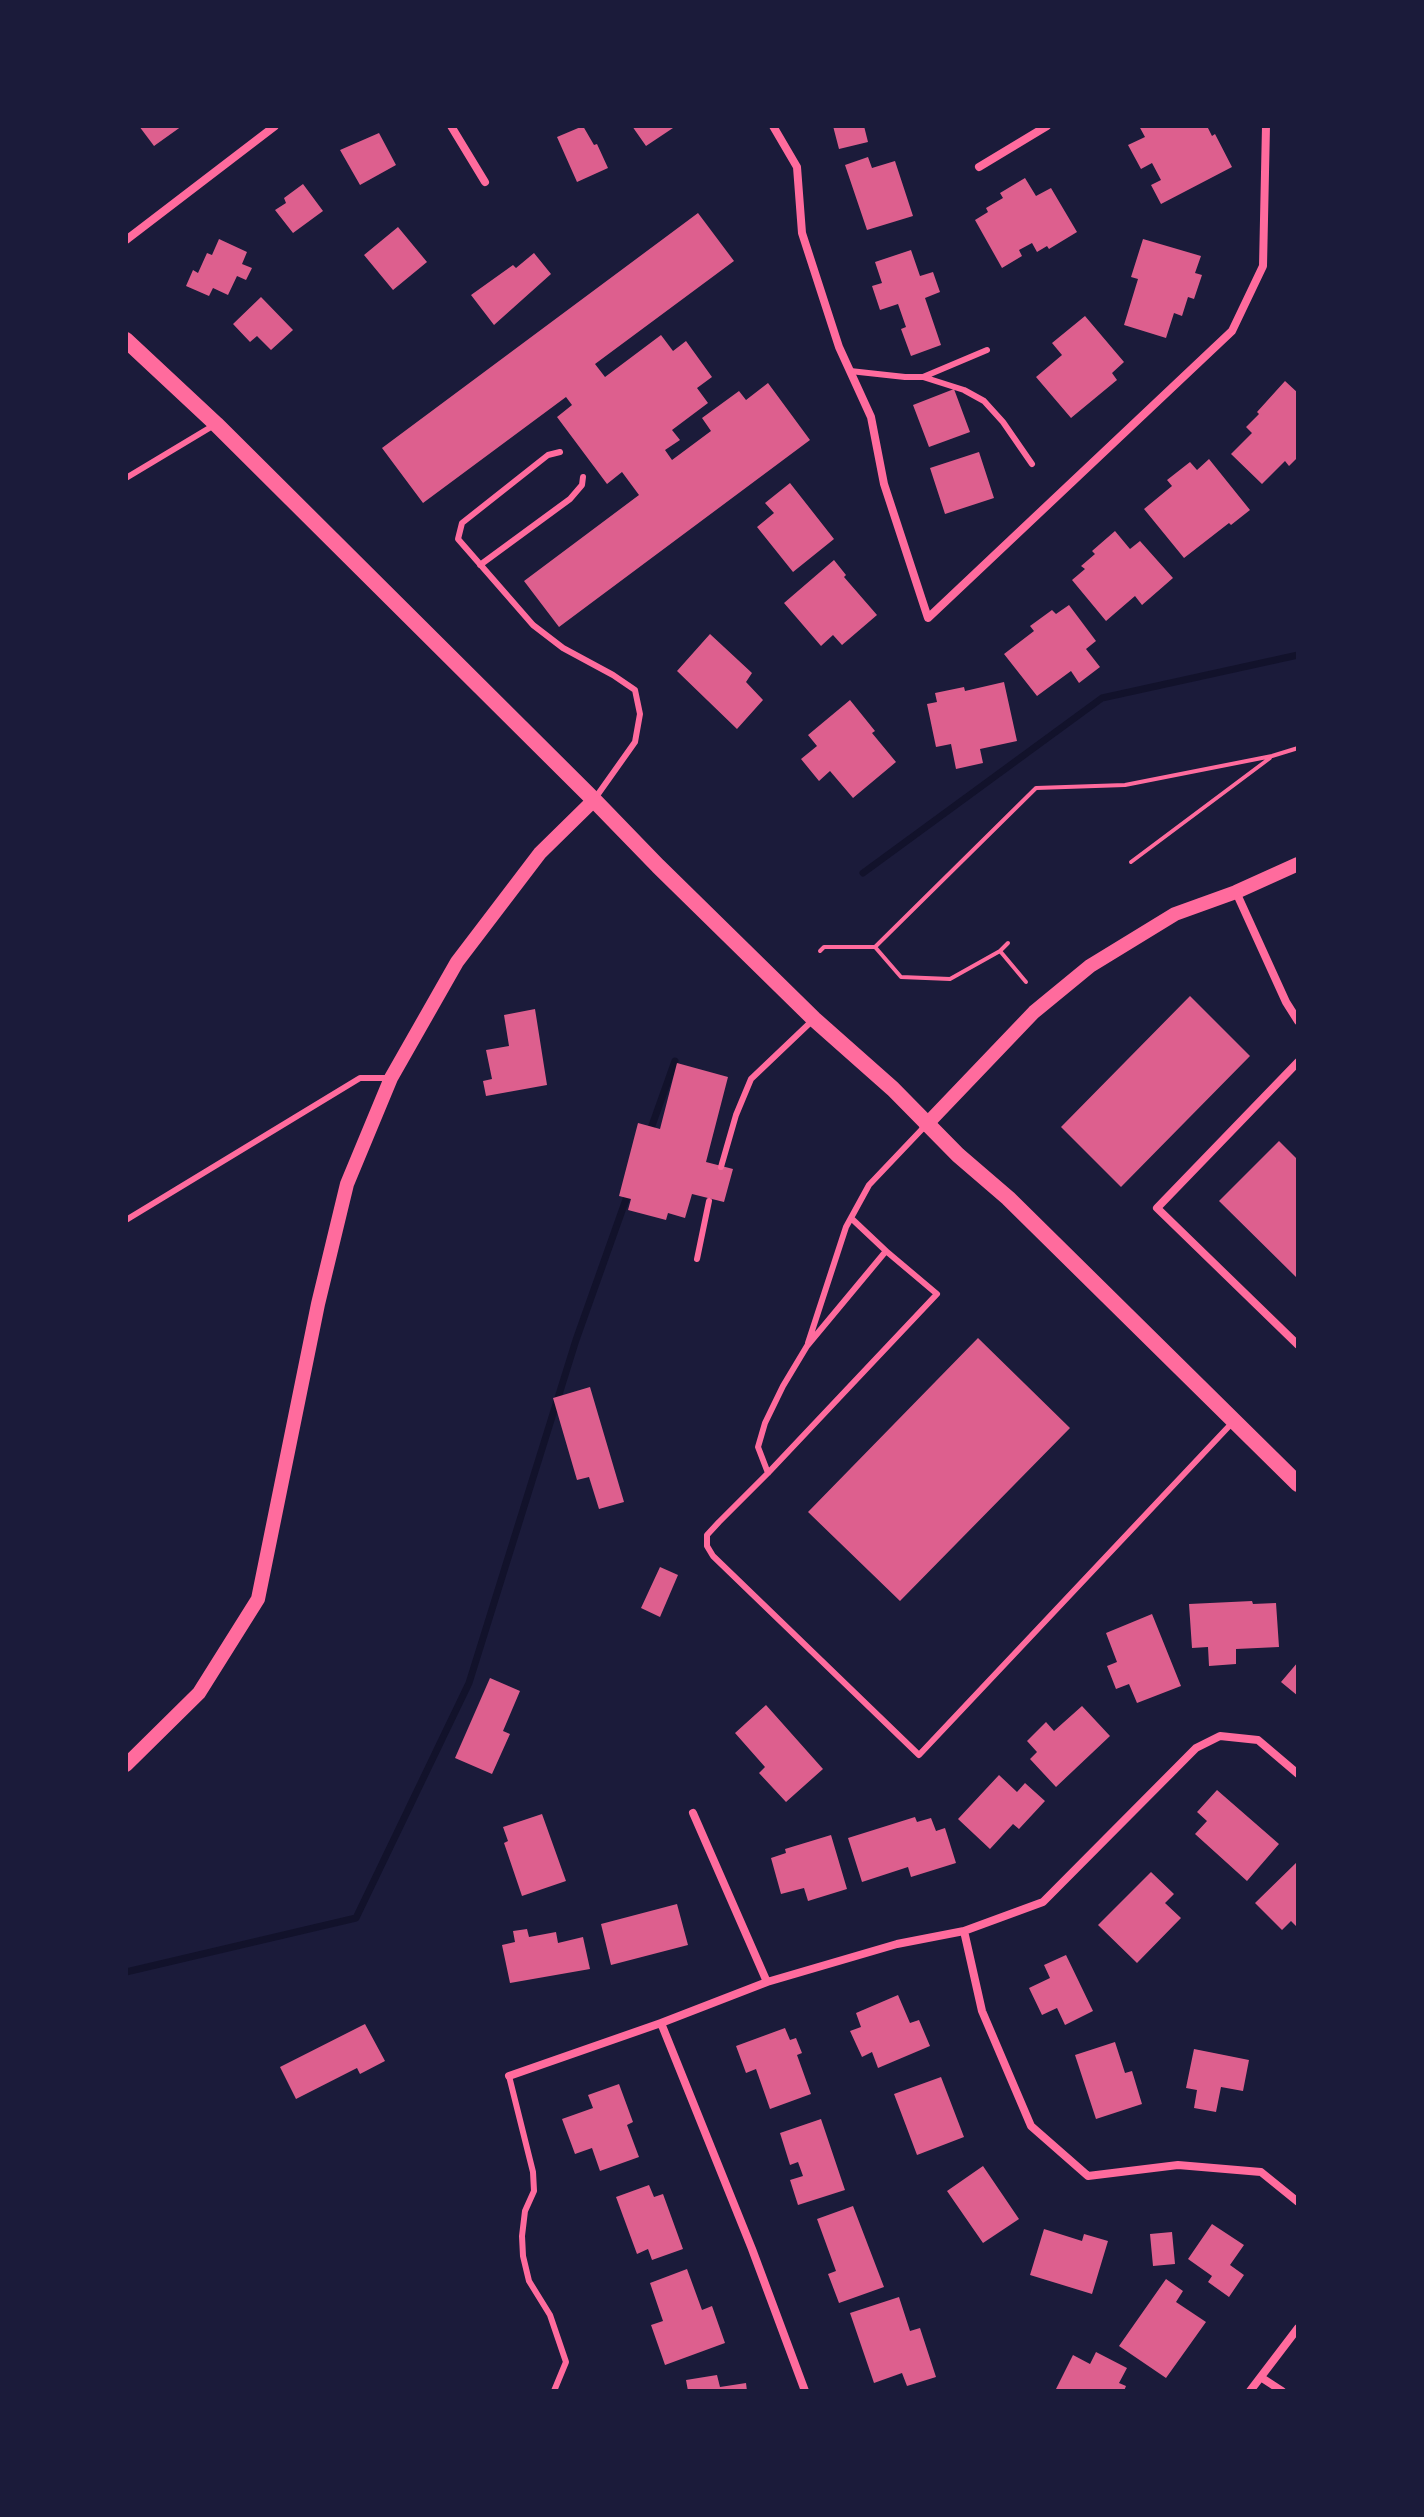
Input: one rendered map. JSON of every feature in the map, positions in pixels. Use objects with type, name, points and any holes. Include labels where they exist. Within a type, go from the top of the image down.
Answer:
[{"type":"main road","points":[[126,340],[216,424],[814,1019],[1008,1198],[1298,1484]]},
{"type":"street","points":[[126,240],[275,126]]},
{"type":"street","points":[[451,126],[485,182]]},
{"type":"street","points":[[773,126],[797,167],[802,233],[839,347],[871,417],[884,484],[928,618],[1232,331],[1263,266],[1266,126]]},
{"type":"street","points":[[979,167],[1047,126]]},
{"type":"street","points":[[126,1765],[199,1693],[258,1599],[318,1304],[347,1184],[391,1078],[457,962],[540,853],[594,800]]},
{"type":"street","points":[[926,1125],[1034,1012],[1090,966],[1175,914],[1236,892],[1298,864]]},
{"type":"street","points":[[1236,892],[1286,1002],[1298,1021]]},
{"type":"street","points":[[1298,1062],[1157,1208],[1298,1345]]},
{"type":"street","points":[[509,2076],[767,1982],[897,1944],[964,1931],[1043,1902],[1196,1748],[1220,1736],[1258,1740],[1298,1774]]},
{"type":"street","points":[[693,1813],[767,1982]]},
{"type":"street","points":[[964,1931],[982,2011],[1031,2126],[1088,2176],[1178,2165],[1261,2172],[1298,2202]]},
{"type":"street","points":[[661,2023],[805,2391]]},
{"type":"street","points":[[1250,2391],[1298,2328]]},
{"type":"street","points":[[1262,2378],[1282,2391]]},
{"type":"lane","points":[[923,377],[987,350]]},
{"type":"lane","points":[[850,371],[923,377],[964,390],[984,401],[1032,464]]},
{"type":"lane","points":[[126,478],[216,424]]},
{"type":"lane","points":[[560,452],[548,455],[462,523],[458,539],[533,625],[563,648],[635,690],[640,714],[635,742],[594,800]]},
{"type":"lane","points":[[480,565],[570,499],[582,485],[583,477]]},
{"type":"lane","points":[[721,1167],[736,1115],[751,1079],[814,1019]]},
{"type":"lane","points":[[126,1220],[360,1078],[391,1078]]},
{"type":"lane","points":[[807,1346],[851,1218],[869,1185],[926,1125]]},
{"type":"lane","points":[[697,1259],[709,1201]]},
{"type":"lane","points":[[851,1218],[937,1294],[707,1535],[707,1546],[713,1556],[919,1755],[1234,1421]]},
{"type":"lane","points":[[768,1473],[758,1447],[765,1423],[783,1386],[807,1346],[886,1251]]},
{"type":"lane","points":[[509,2076],[533,2172],[534,2191],[525,2211],[522,2236],[523,2256],[529,2281],[550,2315],[566,2362],[554,2391]]},
{"type":"path","points":[[820,951],[824,947],[875,947],[1036,788],[1125,785],[1298,748]]},
{"type":"path","points":[[1131,862],[1272,756]]},
{"type":"path","points":[[875,947],[901,977],[950,979],[1000,951],[1008,943]]},
{"type":"path","points":[[1000,951],[1026,982]]},
{"type":"building","points":[[139,126],[182,126],[154,146]]},
{"type":"building","points":[[583,126],[594,145],[597,144],[608,168],[577,182],[557,137]]},
{"type":"building","points":[[632,126],[676,126],[646,146]]},
{"type":"building","points":[[833,126],[864,126],[868,142],[839,149]]},
{"type":"building","points":[[1139,126],[1207,126],[1212,136],[1215,134],[1232,167],[1161,204],[1151,185],[1161,180],[1152,163],[1141,169],[1128,145],[1145,137]]},
{"type":"building","points":[[379,133],[396,165],[360,185],[340,150]]},
{"type":"building","points":[[868,157],[872,168],[895,161],[913,216],[867,230],[845,165]]},
{"type":"building","points":[[1025,178],[1036,196],[1051,188],[1077,232],[1049,249],[1047,246],[1037,252],[1032,243],[1019,250],[1022,256],[1002,268],[975,220],[988,212],[986,208],[1003,198],[1000,193]]},
{"type":"building","points":[[303,184],[323,211],[293,233],[275,210],[286,203],[284,198]]},
{"type":"building","points":[[698,213],[734,261],[595,364],[605,377],[661,335],[673,351],[686,341],[712,377],[697,388],[708,403],[672,430],[680,440],[665,450],[672,460],[711,431],[702,418],[739,391],[746,400],[768,383],[810,440],[559,627],[524,581],[639,495],[622,472],[607,484],[557,417],[572,405],[566,397],[423,503],[382,448]]},
{"type":"building","points":[[398,227],[427,262],[393,290],[364,255]]},
{"type":"building","points":[[219,239],[247,252],[242,264],[252,268],[246,280],[237,276],[228,295],[213,288],[209,296],[186,286],[193,270],[198,273],[207,253],[212,255]]},
{"type":"building","points":[[1143,239],[1201,256],[1195,273],[1202,275],[1194,299],[1188,297],[1182,316],[1174,313],[1166,338],[1124,325],[1138,279],[1131,277]]},
{"type":"building","points":[[911,250],[920,276],[933,272],[940,292],[925,298],[941,345],[911,356],[901,329],[906,327],[898,304],[880,310],[872,286],[882,283],[875,262]]},
{"type":"building","points":[[534,253],[551,274],[494,325],[471,295],[513,265],[516,268]]},
{"type":"building","points":[[261,297],[293,330],[271,350],[257,336],[250,342],[233,324]]},
{"type":"building","points":[[1085,316],[1124,362],[1112,373],[1117,380],[1071,418],[1036,377],[1062,355],[1052,343]]},
{"type":"building","points":[[1285,381],[1298,393],[1298,457],[1289,466],[1285,461],[1262,484],[1231,454],[1252,433],[1246,427]]},
{"type":"building","points":[[954,389],[970,432],[929,447],[913,405]]},
{"type":"building","points":[[979,452],[994,498],[945,514],[930,468]]},
{"type":"building","points":[[1209,459],[1250,510],[1184,558],[1144,509],[1172,486],[1167,480],[1190,462],[1197,470]]},
{"type":"building","points":[[790,483],[834,539],[793,572],[757,527],[774,513],[765,503]]},
{"type":"building","points":[[1115,531],[1130,549],[1140,541],[1173,578],[1142,605],[1135,596],[1106,621],[1072,580],[1085,569],[1081,566],[1095,554],[1092,551]]},
{"type":"building","points":[[834,560],[846,575],[844,577],[877,615],[842,645],[833,635],[821,646],[784,603]]},
{"type":"building","points":[[1069,605],[1096,641],[1086,649],[1100,667],[1079,683],[1071,671],[1037,696],[1004,654],[1034,631],[1030,626],[1052,610],[1056,614]]},
{"type":"building","points":[[710,634],[752,673],[746,682],[763,700],[737,729],[677,671]]},
{"type":"building","points":[[1004,682],[1017,741],[980,749],[983,763],[956,769],[951,744],[936,747],[927,704],[937,702],[935,693],[964,687],[965,691]]},
{"type":"building","points":[[850,700],[896,762],[853,798],[830,771],[819,781],[801,759],[817,746],[808,735]]},
{"type":"building","points":[[1190,996],[1250,1056],[1121,1187],[1061,1127]]},
{"type":"building","points":[[535,1009],[547,1085],[486,1096],[483,1081],[492,1079],[486,1050],[509,1046],[504,1015]]},
{"type":"building","points":[[677,1063],[728,1077],[706,1162],[733,1169],[724,1202],[692,1194],[685,1218],[668,1213],[666,1220],[628,1210],[631,1199],[619,1196],[638,1123],[660,1129]]},
{"type":"building","points":[[1279,1141],[1298,1160],[1298,1279],[1219,1201]]},
{"type":"building","points":[[978,1338],[1070,1428],[900,1601],[808,1512]]},
{"type":"building","points":[[590,1387],[624,1502],[599,1509],[589,1477],[577,1480],[553,1398]]},
{"type":"building","points":[[660,1567],[678,1575],[660,1617],[641,1608]]},
{"type":"building","points":[[1252,1601],[1253,1604],[1276,1603],[1279,1647],[1236,1649],[1236,1664],[1209,1666],[1208,1647],[1192,1648],[1189,1604]]},
{"type":"building","points":[[1152,1614],[1181,1686],[1137,1703],[1129,1684],[1116,1689],[1107,1666],[1117,1662],[1106,1633]]},
{"type":"building","points":[[1298,1662],[1298,1696],[1281,1682]]},
{"type":"building","points":[[490,1678],[520,1691],[503,1731],[510,1734],[492,1774],[455,1758]]},
{"type":"building","points":[[766,1705],[823,1769],[786,1802],[759,1773],[765,1767],[735,1733]]},
{"type":"building","points":[[1082,1706],[1110,1736],[1056,1787],[1030,1759],[1037,1752],[1027,1741],[1046,1722],[1054,1731]]},
{"type":"building","points":[[999,1775],[1017,1792],[1025,1783],[1045,1801],[1019,1829],[1013,1824],[990,1849],[958,1819]]},
{"type":"building","points":[[1217,1790],[1279,1844],[1247,1881],[1195,1834],[1207,1821],[1197,1812]]},
{"type":"building","points":[[542,1814],[566,1881],[522,1896],[504,1843],[508,1841],[503,1827]]},
{"type":"building","points":[[915,1817],[917,1822],[931,1818],[936,1831],[945,1828],[956,1863],[911,1877],[908,1867],[862,1882],[848,1838]]},
{"type":"building","points":[[831,1835],[847,1889],[808,1901],[804,1888],[781,1894],[771,1858],[786,1853],[785,1849]]},
{"type":"building","points":[[1298,1861],[1298,1928],[1291,1921],[1282,1930],[1255,1903]]},
{"type":"building","points":[[1151,1872],[1174,1894],[1165,1903],[1181,1918],[1137,1963],[1098,1925]]},
{"type":"building","points":[[677,1904],[688,1945],[611,1965],[601,1924]]},
{"type":"building","points":[[527,1929],[529,1937],[556,1932],[558,1943],[583,1937],[590,1969],[510,1983],[502,1945],[515,1942],[513,1931]]},
{"type":"building","points":[[1066,1955],[1093,2011],[1065,2025],[1057,2008],[1042,2015],[1029,1988],[1050,1978],[1044,1965]]},
{"type":"building","points":[[898,1995],[910,2023],[919,2020],[930,2046],[878,2068],[872,2052],[862,2057],[850,2031],[861,2027],[856,2013]]},
{"type":"building","points":[[365,2024],[385,2061],[360,2074],[357,2068],[296,2099],[280,2067]]},
{"type":"building","points":[[785,2028],[790,2040],[796,2038],[802,2053],[797,2055],[811,2094],[770,2109],[756,2069],[746,2073],[736,2046]]},
{"type":"building","points":[[1115,2042],[1125,2073],[1132,2071],[1142,2104],[1096,2119],[1075,2055]]},
{"type":"building","points":[[1194,2049],[1249,2060],[1243,2091],[1221,2087],[1216,2112],[1194,2108],[1197,2090],[1186,2088]]},
{"type":"building","points":[[941,2077],[964,2137],[917,2155],[894,2094]]},
{"type":"building","points":[[619,2084],[633,2122],[627,2125],[639,2157],[600,2171],[592,2148],[575,2154],[562,2119],[593,2108],[588,2095]]},
{"type":"building","points":[[821,2119],[845,2190],[798,2205],[790,2180],[803,2176],[798,2162],[790,2165],[780,2133]]},
{"type":"building","points":[[983,2166],[1019,2219],[983,2243],[947,2191]]},
{"type":"building","points":[[649,2185],[654,2197],[663,2194],[683,2249],[652,2260],[648,2249],[637,2254],[616,2197]]},
{"type":"building","points":[[853,2206],[884,2287],[839,2303],[828,2274],[836,2271],[817,2219]]},
{"type":"building","points":[[1212,2224],[1244,2245],[1230,2265],[1244,2275],[1229,2297],[1208,2282],[1212,2276],[1188,2259]]},
{"type":"building","points":[[1044,2229],[1082,2241],[1084,2234],[1108,2241],[1092,2294],[1030,2275]]},
{"type":"building","points":[[1172,2232],[1175,2264],[1153,2266],[1150,2234]]},
{"type":"building","points":[[687,2269],[702,2310],[712,2306],[725,2343],[665,2365],[651,2325],[663,2321],[650,2283]]},
{"type":"building","points":[[1166,2279],[1183,2291],[1176,2302],[1206,2322],[1166,2378],[1119,2346]]},
{"type":"building","points":[[899,2297],[910,2331],[920,2328],[936,2377],[907,2386],[902,2373],[874,2383],[850,2313]]},
{"type":"building","points":[[1096,2352],[1127,2368],[1119,2383],[1126,2386],[1124,2391],[1055,2391],[1073,2355],[1090,2364]]},
{"type":"building","points":[[717,2375],[720,2387],[746,2383],[747,2391],[688,2391],[686,2380]]},
{"type":"waterway","points":[[863,873],[1102,698],[1298,655]]},
{"type":"waterway","points":[[649,1134],[675,1061]]},
{"type":"waterway","points":[[126,1972],[356,1918],[469,1683],[576,1340],[629,1191]]}]
